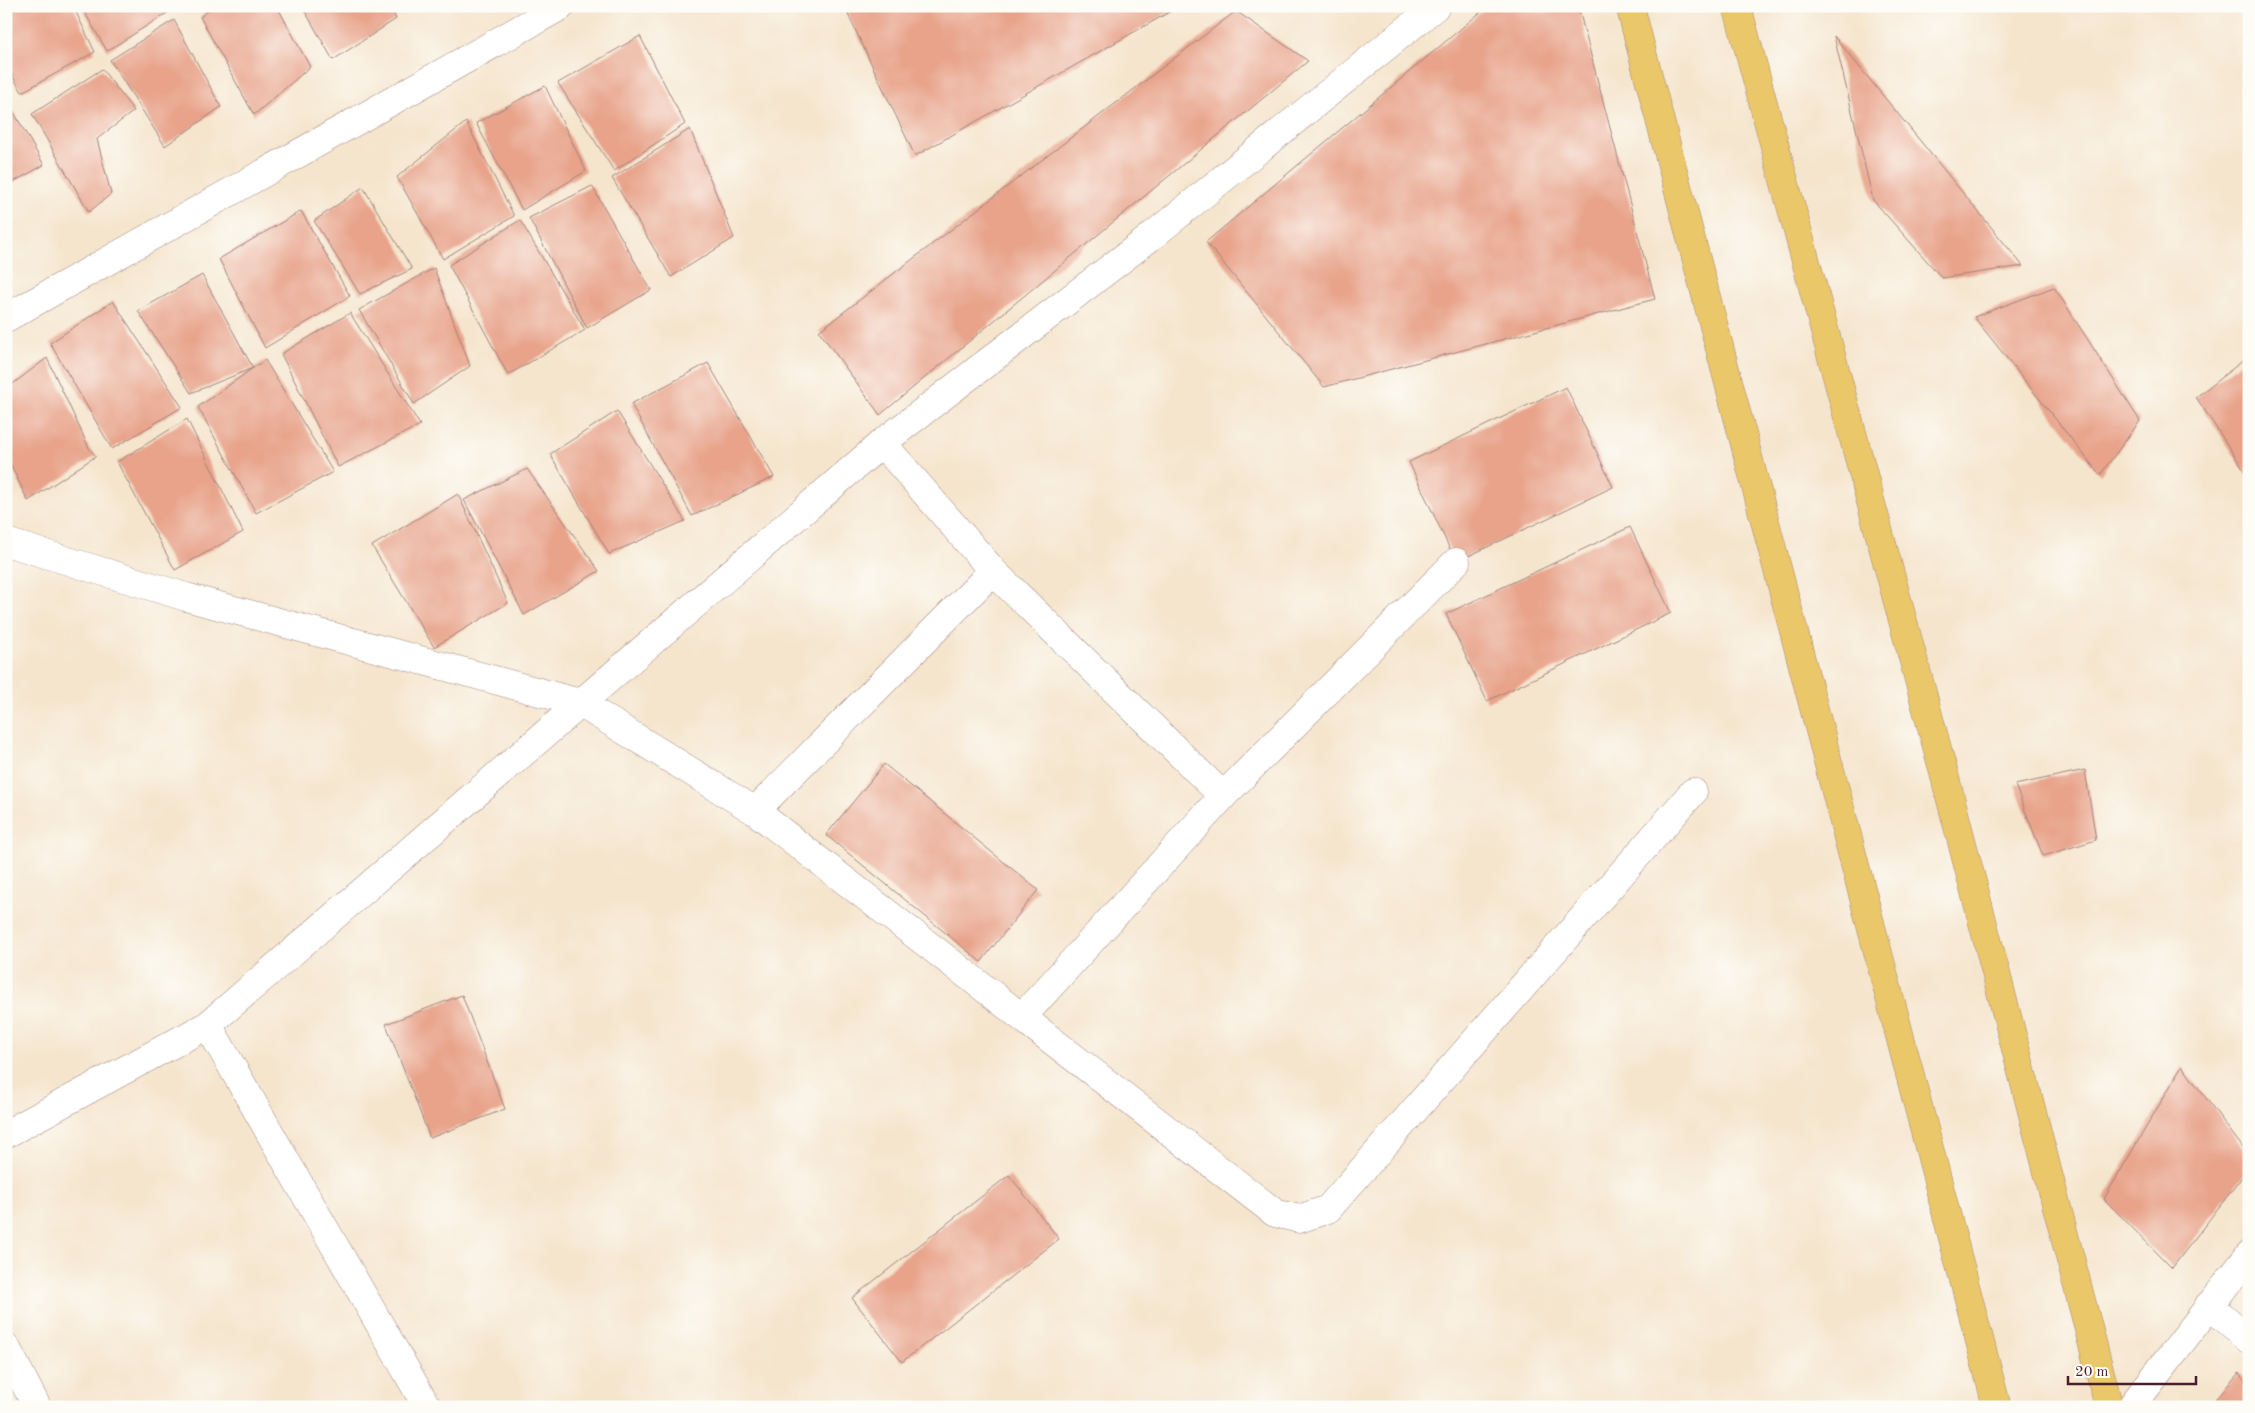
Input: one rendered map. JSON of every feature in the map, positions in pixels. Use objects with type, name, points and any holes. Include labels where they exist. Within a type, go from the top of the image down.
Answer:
[{"type":"main road","points":[[1630,6],[1997,1407]]},
{"type":"main road","points":[[1738,6],[1942,766],[2109,1407]]},
{"type":"street","points":[[6,318],[561,6]]},
{"type":"street","points":[[6,1134],[208,1025],[882,443],[1152,236],[1436,6]]},
{"type":"street","points":[[882,443],[993,571],[1223,796]]},
{"type":"street","points":[[6,542],[186,597],[580,703],[755,811],[1275,1213],[1299,1219],[1328,1209],[1693,792]]},
{"type":"street","points":[[1022,1017],[1223,796],[1456,562]]},
{"type":"street","points":[[755,811],[993,571]]},
{"type":"street","points":[[208,1025],[427,1407]]},
{"type":"street","points":[[2131,1407],[2249,1255]]},
{"type":"street","points":[[2209,1305],[2249,1339]]},
{"type":"street","points":[[6,1347],[37,1407]]},
{"type":"building","points":[[6,6],[73,6],[95,52],[22,92],[6,65]]},
{"type":"building","points":[[81,6],[178,6],[107,51]]},
{"type":"building","points":[[214,6],[277,6],[310,67],[254,115],[200,17]]},
{"type":"building","points":[[302,6],[390,6],[396,19],[333,60]]},
{"type":"building","points":[[844,6],[1180,6],[915,156]]},
{"type":"building","points":[[1488,6],[1578,6],[1655,299],[1324,387],[1206,242]]},
{"type":"building","points":[[1236,11],[1308,61],[880,415],[819,331]]},
{"type":"building","points":[[174,20],[221,107],[165,146],[110,60]]},
{"type":"building","points":[[640,36],[685,124],[614,171],[558,83]]},
{"type":"building","points":[[1834,36],[2023,266],[1942,278],[1873,200]]},
{"type":"building","points":[[102,69],[134,111],[97,139],[111,194],[89,212],[32,114]]},
{"type":"building","points":[[545,86],[586,171],[522,210],[476,123]]},
{"type":"building","points":[[8,102],[44,165],[6,186],[6,104]]},
{"type":"building","points":[[466,122],[514,216],[443,259],[397,177]]},
{"type":"building","points":[[690,129],[734,238],[671,277],[612,178]]},
{"type":"building","points":[[592,186],[651,290],[587,328],[529,218]]},
{"type":"building","points":[[363,187],[412,269],[360,294],[314,221]]},
{"type":"building","points":[[301,211],[350,296],[265,348],[219,259]]},
{"type":"building","points":[[520,220],[585,330],[508,375],[449,265]]},
{"type":"building","points":[[434,268],[470,366],[414,404],[359,310]]},
{"type":"building","points":[[202,275],[253,368],[191,393],[138,311]]},
{"type":"building","points":[[2054,287],[2140,421],[2100,475],[1974,317]]},
{"type":"building","points":[[113,301],[182,407],[112,449],[50,343]]},
{"type":"building","points":[[350,313],[420,425],[338,467],[281,354]]},
{"type":"building","points":[[2249,356],[2249,478],[2196,397]]},
{"type":"building","points":[[47,358],[89,448],[96,456],[28,501],[6,455],[6,389]]},
{"type":"building","points":[[265,360],[333,472],[256,513],[198,407]]},
{"type":"building","points":[[708,363],[774,477],[692,516],[631,404]]},
{"type":"building","points":[[1566,387],[1613,487],[1456,562],[1409,462]]},
{"type":"building","points":[[617,411],[685,521],[609,554],[550,454]]},
{"type":"building","points":[[187,419],[243,532],[175,570],[117,462]]},
{"type":"building","points":[[527,469],[599,571],[524,615],[464,500]]},
{"type":"building","points":[[458,494],[508,603],[434,647],[372,546]]},
{"type":"building","points":[[1630,527],[1671,613],[1487,701],[1446,614]]},
{"type":"building","points":[[884,764],[1038,890],[981,962],[826,835]]},
{"type":"building","points":[[2085,770],[2096,840],[2043,856],[2015,785]]},
{"type":"building","points":[[462,995],[505,1109],[430,1138],[386,1024]]},
{"type":"building","points":[[2182,1066],[2249,1156],[2249,1168],[2172,1268],[2104,1199]]},
{"type":"building","points":[[1009,1175],[1059,1239],[902,1362],[852,1298]]},
{"type":"building","points":[[2239,1373],[2249,1386],[2249,1407],[2208,1407]]}]
